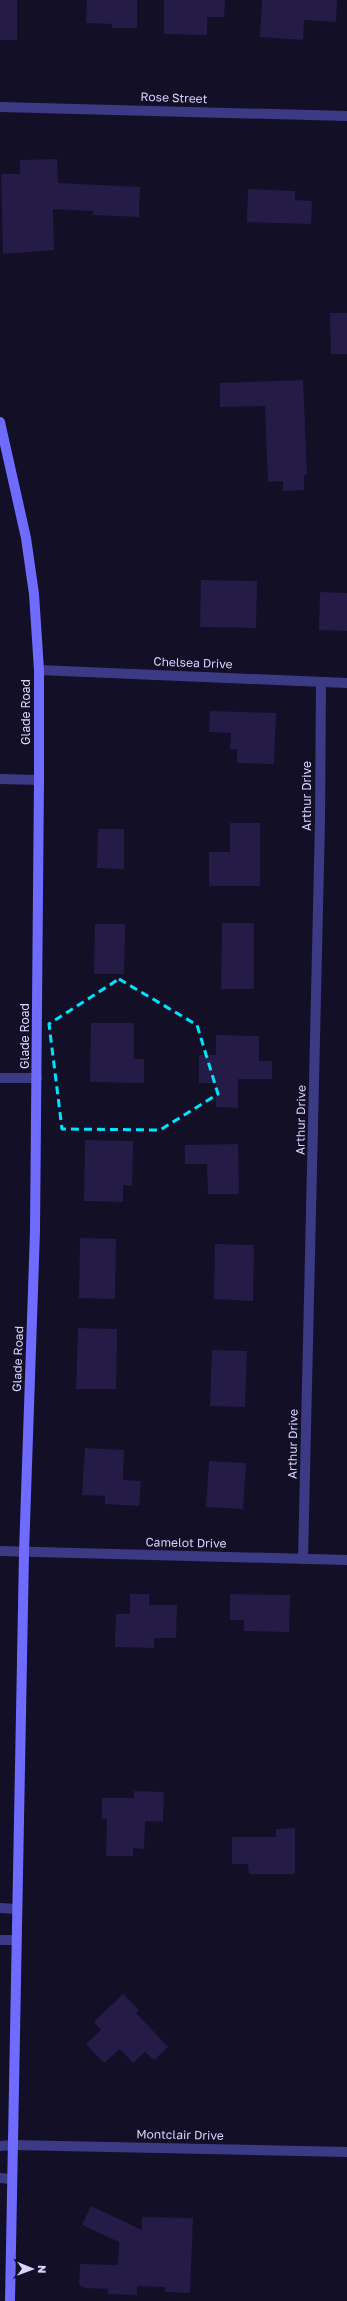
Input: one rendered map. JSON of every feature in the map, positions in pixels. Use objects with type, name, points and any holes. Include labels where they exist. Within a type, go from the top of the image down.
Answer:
[{"type":"main road","name":"Glade Road","points":[[0,422],[26,538],[34,594],[39,670],[35,1231],[24,1553],[16,1909],[10,2301]]},
{"type":"street","name":"Rose Street","points":[[0,107],[347,116]]},
{"type":"street","name":"Chelsea Drive","points":[[39,670],[347,683]]},
{"type":"street","name":"Arthur Drive","points":[[303,1559],[320,821],[321,682]]},
{"type":"street","points":[[0,779],[39,780]]},
{"type":"street","points":[[0,1078],[37,1078]]},
{"type":"street","name":"Camelot Drive","points":[[0,1551],[24,1553],[347,1560]]},
{"type":"street","points":[[0,1908],[16,1909]]},
{"type":"street","points":[[0,1940],[16,1940]]},
{"type":"street","name":"Montclair Drive","points":[[0,2146],[12,2144],[347,2152]]},
{"type":"street","points":[[0,2178],[12,2179]]},
{"type":"highlighted area","points":[[119,979],[197,1025],[218,1094],[160,1130],[62,1129],[49,1024]]},
{"type":"building","points":[[0,0],[17,0],[17,40],[0,40]]},
{"type":"building","points":[[87,0],[137,0],[137,28],[112,28],[112,24],[86,23]]},
{"type":"building","points":[[164,0],[225,0],[224,17],[207,17],[207,35],[164,34]]},
{"type":"building","points":[[262,0],[337,0],[336,22],[304,20],[303,40],[260,37]]},
{"type":"building","points":[[57,159],[58,183],[140,187],[139,217],[93,215],[93,211],[53,209],[54,250],[3,254],[1,174],[20,174],[20,160]]},
{"type":"building","points":[[248,189],[295,191],[295,200],[312,201],[311,224],[247,222]]},
{"type":"building","points":[[330,313],[347,313],[347,354],[331,354]]},
{"type":"building","points":[[303,380],[307,475],[304,475],[304,490],[283,491],[283,481],[268,482],[265,406],[220,407],[220,383]]},
{"type":"building","points":[[201,580],[257,581],[256,628],[200,627]]},
{"type":"building","points":[[320,592],[347,593],[347,631],[319,630]]},
{"type":"building","points":[[210,711],[276,713],[274,764],[237,763],[237,749],[230,749],[231,733],[209,732]]},
{"type":"building","points":[[230,823],[260,823],[260,886],[209,886],[209,852],[230,852]]},
{"type":"building","points":[[98,829],[124,829],[124,869],[97,868]]},
{"type":"building","points":[[222,923],[254,923],[254,989],[221,989]]},
{"type":"building","points":[[95,924],[125,924],[124,974],[94,974]]},
{"type":"building","points":[[91,1023],[134,1023],[134,1059],[144,1059],[144,1083],[90,1082]]},
{"type":"building","points":[[216,1035],[259,1036],[259,1061],[272,1061],[272,1079],[238,1079],[238,1108],[216,1107],[216,1083],[199,1083],[199,1055],[216,1055]]},
{"type":"building","points":[[85,1140],[133,1141],[132,1186],[123,1185],[123,1202],[84,1201]]},
{"type":"building","points":[[238,1144],[239,1194],[208,1194],[207,1164],[185,1164],[185,1145]]},
{"type":"building","points":[[80,1238],[116,1239],[115,1299],[79,1298]]},
{"type":"building","points":[[215,1244],[254,1245],[253,1301],[214,1299]]},
{"type":"building","points":[[78,1328],[117,1329],[116,1389],[76,1389]]},
{"type":"building","points":[[212,1350],[247,1351],[245,1407],[210,1406]]},
{"type":"building","points":[[85,1448],[124,1450],[123,1480],[141,1481],[139,1506],[105,1504],[105,1496],[82,1495]]},
{"type":"building","points":[[209,1461],[246,1463],[243,1509],[206,1507]]},
{"type":"building","points":[[130,1594],[149,1594],[149,1605],[177,1605],[176,1638],[154,1638],[154,1648],[115,1647],[116,1614],[130,1614]]},
{"type":"building","points":[[230,1594],[290,1595],[289,1632],[244,1631],[244,1620],[230,1620]]},
{"type":"building","points":[[134,1791],[164,1792],[163,1822],[145,1821],[144,1849],[133,1848],[133,1856],[106,1856],[107,1819],[102,1819],[102,1798],[134,1798]]},
{"type":"building","points":[[295,1828],[295,1874],[249,1874],[248,1864],[232,1864],[232,1837],[276,1837],[276,1829]]},
{"type":"building","points":[[123,1994],[139,2010],[136,2013],[168,2047],[154,2060],[145,2052],[133,2063],[120,2049],[104,2063],[86,2044],[101,2030],[94,2022]]},
{"type":"building","points":[[91,2206],[142,2230],[142,2217],[193,2218],[190,2293],[165,2292],[165,2287],[137,2286],[137,2295],[108,2294],[108,2289],[85,2288],[79,2285],[80,2264],[118,2265],[119,2242],[82,2225]]}]
